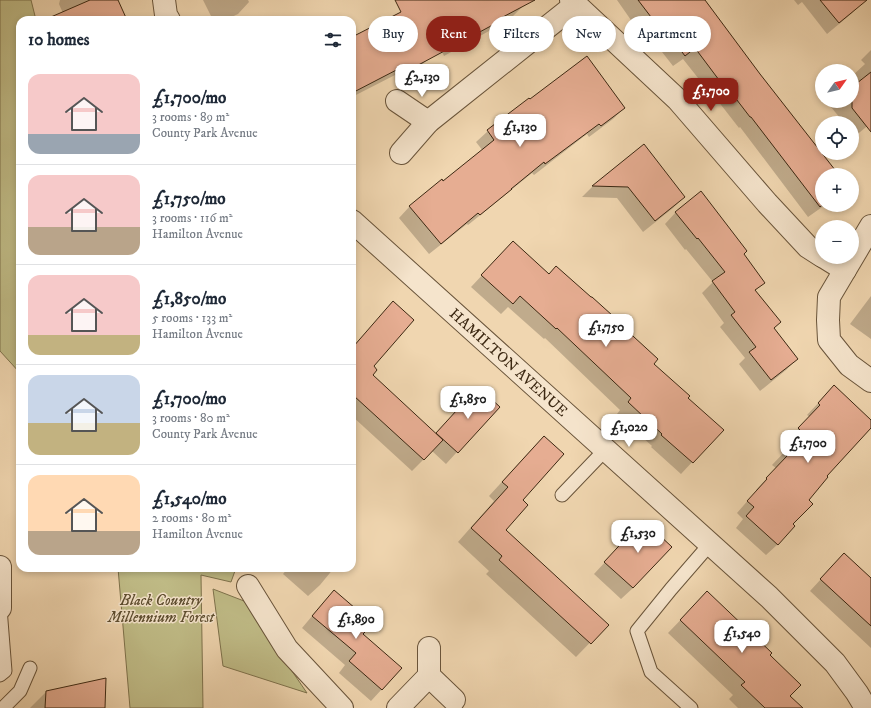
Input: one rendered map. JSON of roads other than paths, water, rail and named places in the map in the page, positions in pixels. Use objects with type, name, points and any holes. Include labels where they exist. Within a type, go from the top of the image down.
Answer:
[{"type":"street","points":[[164,0],[167,16]]},
{"type":"street","points":[[401,153],[428,122],[573,3],[678,100],[767,203],[808,247],[815,251]]},
{"type":"street","points":[[397,101],[428,122]]},
{"type":"street","name":"HAMILTON AVENUE","points":[[356,225],[769,597],[835,663],[866,708]]},
{"type":"street","points":[[871,226],[829,298],[828,320],[830,340],[849,365],[871,381]]},
{"type":"street","points":[[836,264],[845,270]]},
{"type":"street","points":[[0,567],[0,608]]},
{"type":"street","points":[[248,586],[288,649],[342,708]]},
{"type":"street","points":[[398,708],[429,676],[429,648]]},
{"type":"street","points":[[429,676],[454,700]]},
{"type":"lane","points":[[562,495],[606,449]]},
{"type":"lane","points":[[691,708],[651,672],[637,631],[710,544]]},
{"type":"lane","points":[[0,608],[5,671],[0,675]]},
{"type":"lane","points":[[3,708],[20,691],[30,668]]},
{"type":"park label","name":"Black Country Millennium Forest","points":[[161,608]]}]
